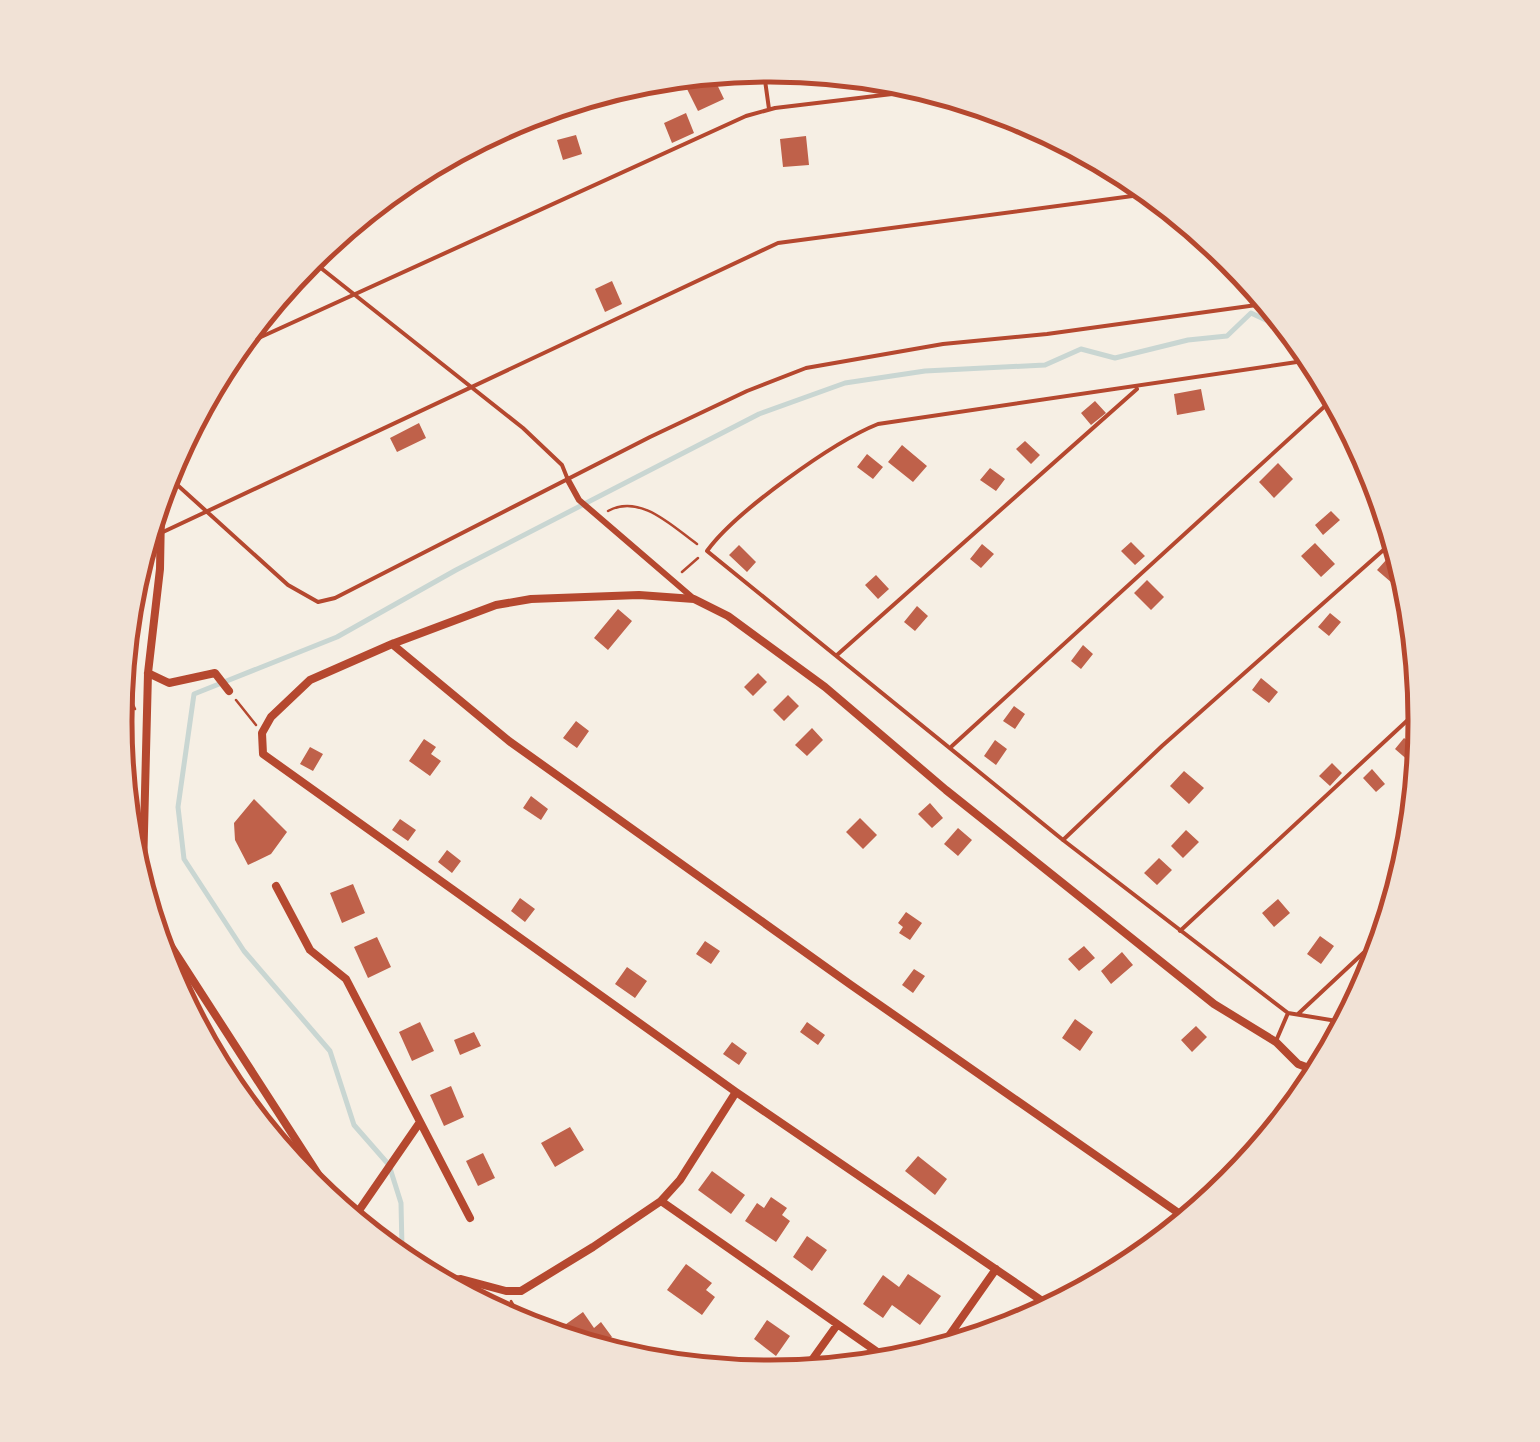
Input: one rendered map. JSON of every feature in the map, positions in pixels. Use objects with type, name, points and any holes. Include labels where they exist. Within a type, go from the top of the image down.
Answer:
[{"type":"street","points":[[568,480],[579,500],[694,598],[728,616],[826,687],[946,790],[1214,1004],[1276,1042],[1306,1067]]},
{"type":"street","points":[[144,844],[148,673],[162,526]]},
{"type":"street","points":[[694,598],[639,595],[531,599],[496,605],[310,680],[272,717],[262,733],[263,754],[736,1092],[1040,1299]]},
{"type":"street","points":[[392,644],[509,740],[1178,1212]]},
{"type":"street","points":[[148,673],[169,683],[216,675],[229,691]]},
{"type":"street","points":[[276,886],[310,950],[346,979],[470,1218]]},
{"type":"street","points":[[174,949],[315,1167]]},
{"type":"street","points":[[459,1278],[506,1292],[521,1291],[661,1201],[680,1180],[736,1092]]},
{"type":"street","points":[[358,1208],[420,1122]]},
{"type":"street","points":[[661,1201],[874,1350]]},
{"type":"street","points":[[951,1333],[996,1269]]},
{"type":"street","points":[[813,1358],[836,1325]]},
{"type":"lane","points":[[765,82],[769,110]]},
{"type":"lane","points":[[258,339],[728,124],[769,110],[889,94]]},
{"type":"lane","points":[[162,532],[778,242],[1133,196]]},
{"type":"lane","points":[[321,268],[473,387],[562,465],[568,480]]},
{"type":"lane","points":[[177,484],[288,586],[318,602],[335,598],[747,391],[806,368],[943,344],[1255,305]]},
{"type":"lane","points":[[1298,362],[878,424],[852,434],[723,529],[707,551],[1063,840],[1288,1013],[1334,1020]]},
{"type":"lane","points":[[838,655],[1140,386]]},
{"type":"lane","points":[[951,747],[1325,406]]},
{"type":"lane","points":[[1063,840],[1162,746],[1385,549]]},
{"type":"lane","points":[[1180,931],[1408,720]]},
{"type":"lane","points":[[1298,1014],[1365,951]]},
{"type":"lane","points":[[1276,1042],[1288,1013]]},
{"type":"path","points":[[600,516],[619,505],[647,509],[707,551],[673,580]]},
{"type":"path","points":[[229,691],[262,733]]},
{"type":"path","points":[[132,704],[146,733]]},
{"type":"path","points":[[506,1292],[514,1306]]},
{"type":"building","points":[[717,85],[724,99],[698,111],[687,88]]},
{"type":"building","points":[[686,113],[694,133],[672,143],[664,123]]},
{"type":"building","points":[[576,135],[582,154],[563,160],[557,140]]},
{"type":"building","points":[[806,136],[809,165],[783,167],[780,139]]},
{"type":"building","points":[[612,281],[622,304],[605,312],[595,289]]},
{"type":"building","points":[[1201,389],[1205,410],[1177,415],[1174,394]]},
{"type":"building","points":[[1095,401],[1106,413],[1091,425],[1081,413]]},
{"type":"building","points":[[419,423],[426,438],[397,452],[390,438]]},
{"type":"building","points":[[1025,441],[1040,455],[1031,464],[1016,449]]},
{"type":"building","points":[[902,445],[927,466],[913,482],[888,462]]},
{"type":"building","points":[[867,454],[883,467],[873,479],[857,467]]},
{"type":"building","points":[[1278,463],[1293,479],[1274,498],[1259,482]]},
{"type":"building","points":[[990,468],[1005,479],[996,491],[980,480]]},
{"type":"building","points":[[1331,511],[1340,520],[1323,535],[1315,525]]},
{"type":"building","points":[[1131,542],[1145,556],[1135,565],[1121,551]]},
{"type":"building","points":[[1315,543],[1335,564],[1321,577],[1301,556]]},
{"type":"building","points":[[982,544],[994,554],[981,568],[970,559]]},
{"type":"building","points":[[739,545],[756,562],[747,572],[729,555]]},
{"type":"building","points":[[1387,559],[1393,582],[1392,583],[1377,570]]},
{"type":"building","points":[[876,575],[889,589],[878,599],[865,585]]},
{"type":"building","points":[[1147,580],[1164,597],[1151,610],[1134,593]]},
{"type":"building","points":[[917,606],[928,616],[915,631],[904,622]]},
{"type":"building","points":[[618,609],[632,621],[608,650],[594,638]]},
{"type":"building","points":[[1330,613],[1341,622],[1329,636],[1318,627]]},
{"type":"building","points":[[1083,645],[1093,654],[1081,669],[1071,661]]},
{"type":"building","points":[[758,673],[767,682],[753,696],[744,687]]},
{"type":"building","points":[[1261,678],[1278,692],[1269,703],[1252,690]]},
{"type":"building","points":[[788,695],[799,706],[784,721],[773,710]]},
{"type":"building","points":[[1014,706],[1025,714],[1015,729],[1003,721]]},
{"type":"building","points":[[576,721],[589,731],[577,748],[563,738]]},
{"type":"building","points":[[812,728],[823,740],[807,756],[795,745]]},
{"type":"building","points":[[1404,738],[1408,741],[1407,759],[1395,749]]},
{"type":"building","points":[[424,739],[436,747],[431,754],[441,761],[430,776],[409,761]]},
{"type":"building","points":[[995,740],[1007,749],[996,765],[984,756]]},
{"type":"building","points":[[310,747],[323,754],[313,771],[300,764]]},
{"type":"building","points":[[1332,763],[1342,773],[1330,786],[1319,776]]},
{"type":"building","points":[[1372,769],[1385,784],[1376,792],[1363,778]]},
{"type":"building","points":[[1184,771],[1204,788],[1189,804],[1170,786]]},
{"type":"building","points":[[531,796],[548,809],[541,820],[523,808]]},
{"type":"building","points":[[254,799],[287,832],[271,854],[248,865],[235,840],[234,823]]},
{"type":"building","points":[[930,803],[943,818],[932,828],[918,814]]},
{"type":"building","points":[[860,818],[877,835],[863,849],[846,832]]},
{"type":"building","points":[[400,819],[416,830],[408,841],[392,830]]},
{"type":"building","points":[[958,828],[972,840],[958,856],[944,844]]},
{"type":"building","points":[[1186,830],[1199,842],[1183,858],[1171,846]]},
{"type":"building","points":[[447,850],[461,861],[452,873],[438,862]]},
{"type":"building","points":[[1159,858],[1172,870],[1157,885],[1144,873]]},
{"type":"building","points":[[353,884],[365,913],[342,923],[330,893]]},
{"type":"building","points":[[520,898],[535,909],[525,922],[511,911]]},
{"type":"building","points":[[1278,899],[1290,913],[1274,927],[1262,913]]},
{"type":"building","points":[[906,912],[922,923],[910,940],[899,933],[903,927],[898,923]]},
{"type":"building","points":[[1320,936],[1334,946],[1321,964],[1307,954]]},
{"type":"building","points":[[377,937],[391,967],[368,978],[354,947]]},
{"type":"building","points":[[705,941],[720,951],[711,964],[696,954]]},
{"type":"building","points":[[1084,946],[1095,958],[1079,971],[1068,959]]},
{"type":"building","points":[[1122,952],[1133,965],[1111,984],[1101,971]]},
{"type":"building","points":[[627,967],[647,981],[635,998],[615,984]]},
{"type":"building","points":[[914,969],[925,976],[913,993],[902,985]]},
{"type":"building","points":[[1075,1019],[1093,1032],[1080,1051],[1062,1038]]},
{"type":"building","points":[[420,1022],[434,1051],[412,1061],[399,1032]]},
{"type":"building","points":[[807,1022],[825,1035],[818,1045],[800,1032]]},
{"type":"building","points":[[1196,1026],[1207,1037],[1192,1052],[1181,1040]]},
{"type":"building","points":[[474,1032],[481,1046],[460,1055],[454,1040]]},
{"type":"building","points":[[732,1042],[747,1053],[739,1065],[723,1054]]},
{"type":"building","points":[[451,1086],[464,1117],[444,1126],[430,1095]]},
{"type":"building","points":[[570,1127],[584,1150],[555,1167],[541,1143]]},
{"type":"building","points":[[483,1153],[495,1178],[478,1186],[466,1161]]},
{"type":"building","points":[[918,1156],[947,1179],[935,1195],[905,1171]]},
{"type":"building","points":[[712,1171],[745,1195],[731,1214],[698,1190]]},
{"type":"building","points":[[771,1197],[787,1208],[782,1215],[790,1221],[776,1242],[745,1221],[757,1203],[764,1208]]},
{"type":"building","points":[[807,1236],[827,1250],[812,1271],[793,1257]]},
{"type":"building","points":[[686,1264],[712,1283],[706,1290],[715,1297],[702,1315],[667,1290]]},
{"type":"building","points":[[908,1274],[941,1296],[920,1325],[892,1305],[883,1318],[863,1304],[883,1275],[899,1287]]},
{"type":"building","points":[[583,1312],[594,1328],[601,1322],[612,1337],[605,1338],[564,1326]]},
{"type":"building","points":[[767,1320],[790,1336],[776,1356],[754,1339]]},
{"type":"waterway","points":[[402,1243],[401,1203],[389,1165],[354,1125],[330,1051],[244,951],[184,859],[178,807],[194,694],[337,637],[456,570],[759,414],[845,383],[925,371],[1045,365],[1081,349],[1115,358],[1188,340],[1227,336],[1251,313],[1268,321]]}]
